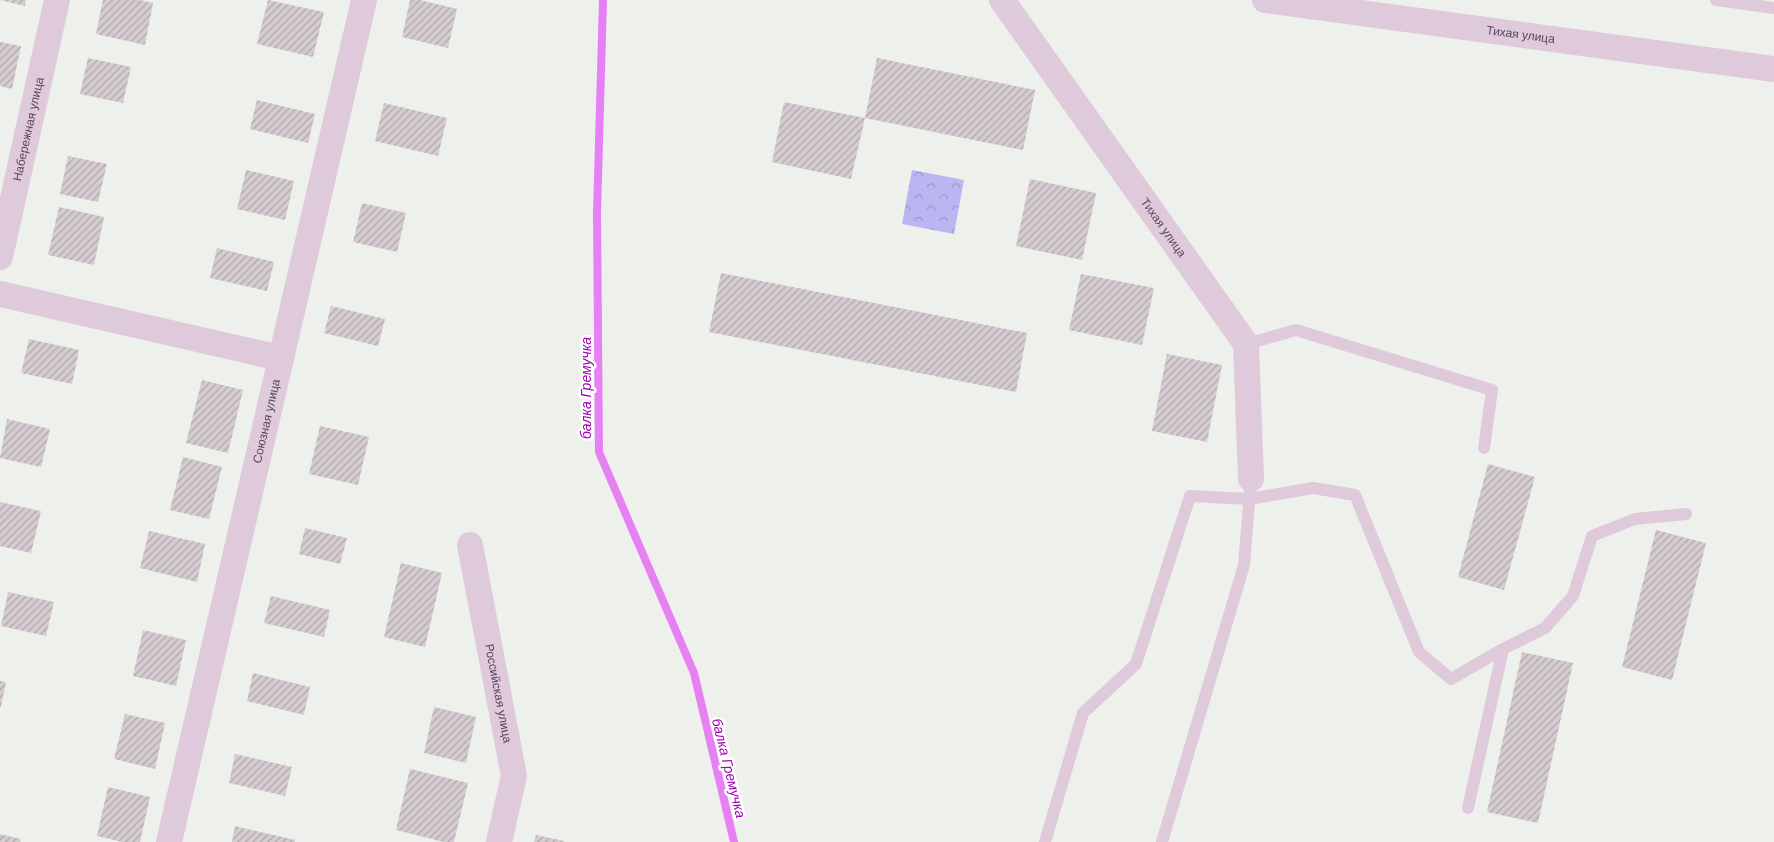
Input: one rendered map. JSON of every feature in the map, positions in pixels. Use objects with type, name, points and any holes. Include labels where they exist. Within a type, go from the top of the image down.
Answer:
[{"type":"street","name":"Набережная улица","points":[[0,257],[57,0]]},
{"type":"street","name":"Союзная улица","points":[[169,842],[364,0]]},
{"type":"street","name":"Тихая улица","points":[[1002,0],[1246,344]]},
{"type":"street","name":"Тихая улица","points":[[1265,0],[1774,69]]},
{"type":"street","points":[[0,294],[280,358]]},
{"type":"street","points":[[1246,344],[1250,489]]},
{"type":"street","name":"Российская улица","points":[[470,545],[514,776],[499,842]]},
{"type":"lane","points":[[1716,0],[1774,8]]},
{"type":"lane","points":[[1246,344],[1296,330],[1492,390],[1484,448]]},
{"type":"lane","points":[[1045,842],[1083,713],[1136,664],[1190,496],[1250,489],[1312,488],[1355,495],[1419,652],[1451,679],[1503,649],[1545,628],[1573,596],[1592,536],[1634,519],[1686,514]]},
{"type":"lane","points":[[1162,842],[1244,565],[1250,489]]},
{"type":"lane","points":[[1468,808],[1503,649]]},
{"type":"green space","points":[[912,170],[964,180],[954,234],[902,224]]},
{"type":"building","points":[[0,0],[26,0],[25,6]]},
{"type":"building","points":[[103,0],[140,0],[153,3],[145,45],[96,34]]},
{"type":"building","points":[[268,0],[324,12],[313,57],[257,44]]},
{"type":"building","points":[[410,0],[420,0],[457,9],[448,48],[402,37]]},
{"type":"building","points":[[0,42],[21,46],[12,89],[0,86]]},
{"type":"building","points":[[88,58],[131,67],[123,103],[80,94]]},
{"type":"building","points":[[877,58],[1035,90],[1023,150],[865,118]]},
{"type":"building","points":[[257,100],[315,114],[308,143],[250,129]]},
{"type":"building","points":[[784,102],[865,118],[851,179],[772,162]]},
{"type":"building","points":[[384,103],[447,118],[438,156],[375,141]]},
{"type":"building","points":[[68,156],[107,164],[98,202],[60,194]]},
{"type":"building","points":[[246,170],[294,181],[285,220],[237,209]]},
{"type":"building","points":[[1030,179],[1096,193],[1082,260],[1016,246]]},
{"type":"building","points":[[362,203],[406,213],[397,252],[353,242]]},
{"type":"building","points":[[59,207],[104,217],[94,265],[48,255]]},
{"type":"building","points":[[217,248],[274,262],[267,291],[210,278]]},
{"type":"building","points":[[721,273],[1027,333],[1016,392],[709,332]]},
{"type":"building","points":[[1081,274],[1154,288],[1142,345],[1069,330]]},
{"type":"building","points":[[331,306],[385,319],[378,346],[324,333]]},
{"type":"building","points":[[29,339],[79,350],[72,384],[21,373]]},
{"type":"building","points":[[1167,354],[1222,365],[1207,442],[1152,431]]},
{"type":"building","points":[[202,380],[243,390],[228,453],[186,443]]},
{"type":"building","points":[[7,419],[50,429],[41,467],[0,458]]},
{"type":"building","points":[[320,426],[369,437],[358,485],[309,474]]},
{"type":"building","points":[[183,457],[222,467],[209,519],[170,510]]},
{"type":"building","points":[[1488,464],[1535,477],[1504,590],[1458,577]]},
{"type":"building","points":[[0,502],[41,511],[31,553],[0,546]]},
{"type":"building","points":[[305,528],[347,538],[340,564],[299,554]]},
{"type":"building","points":[[1656,530],[1706,543],[1672,680],[1622,667]]},
{"type":"building","points":[[149,531],[205,544],[197,582],[140,568]]},
{"type":"building","points":[[401,563],[442,573],[425,647],[384,637]]},
{"type":"building","points":[[8,592],[54,602],[46,636],[1,626]]},
{"type":"building","points":[[271,596],[330,610],[324,637],[264,623]]},
{"type":"building","points":[[143,630],[186,640],[176,686],[133,676]]},
{"type":"building","points":[[1522,652],[1573,663],[1538,823],[1487,812]]},
{"type":"building","points":[[253,673],[310,687],[304,715],[247,701]]},
{"type":"building","points":[[0,681],[6,682],[1,707],[0,707]]},
{"type":"building","points":[[434,707],[476,717],[466,763],[424,753]]},
{"type":"building","points":[[125,714],[165,723],[155,769],[114,759]]},
{"type":"building","points":[[235,754],[292,767],[285,796],[229,783]]},
{"type":"building","points":[[410,769],[468,783],[454,842],[444,842],[396,830]]},
{"type":"building","points":[[108,787],[150,797],[140,842],[123,842],[97,836]]},
{"type":"building","points":[[235,826],[295,840],[295,842],[232,842]]},
{"type":"building","points":[[0,834],[21,839],[20,842],[0,842]]},
{"type":"building","points":[[536,835],[564,841],[564,842],[534,842]]},
{"type":"waterway","name":"балка Гремучка","points":[[603,0],[597,213],[599,452],[694,673],[734,842]]}]
